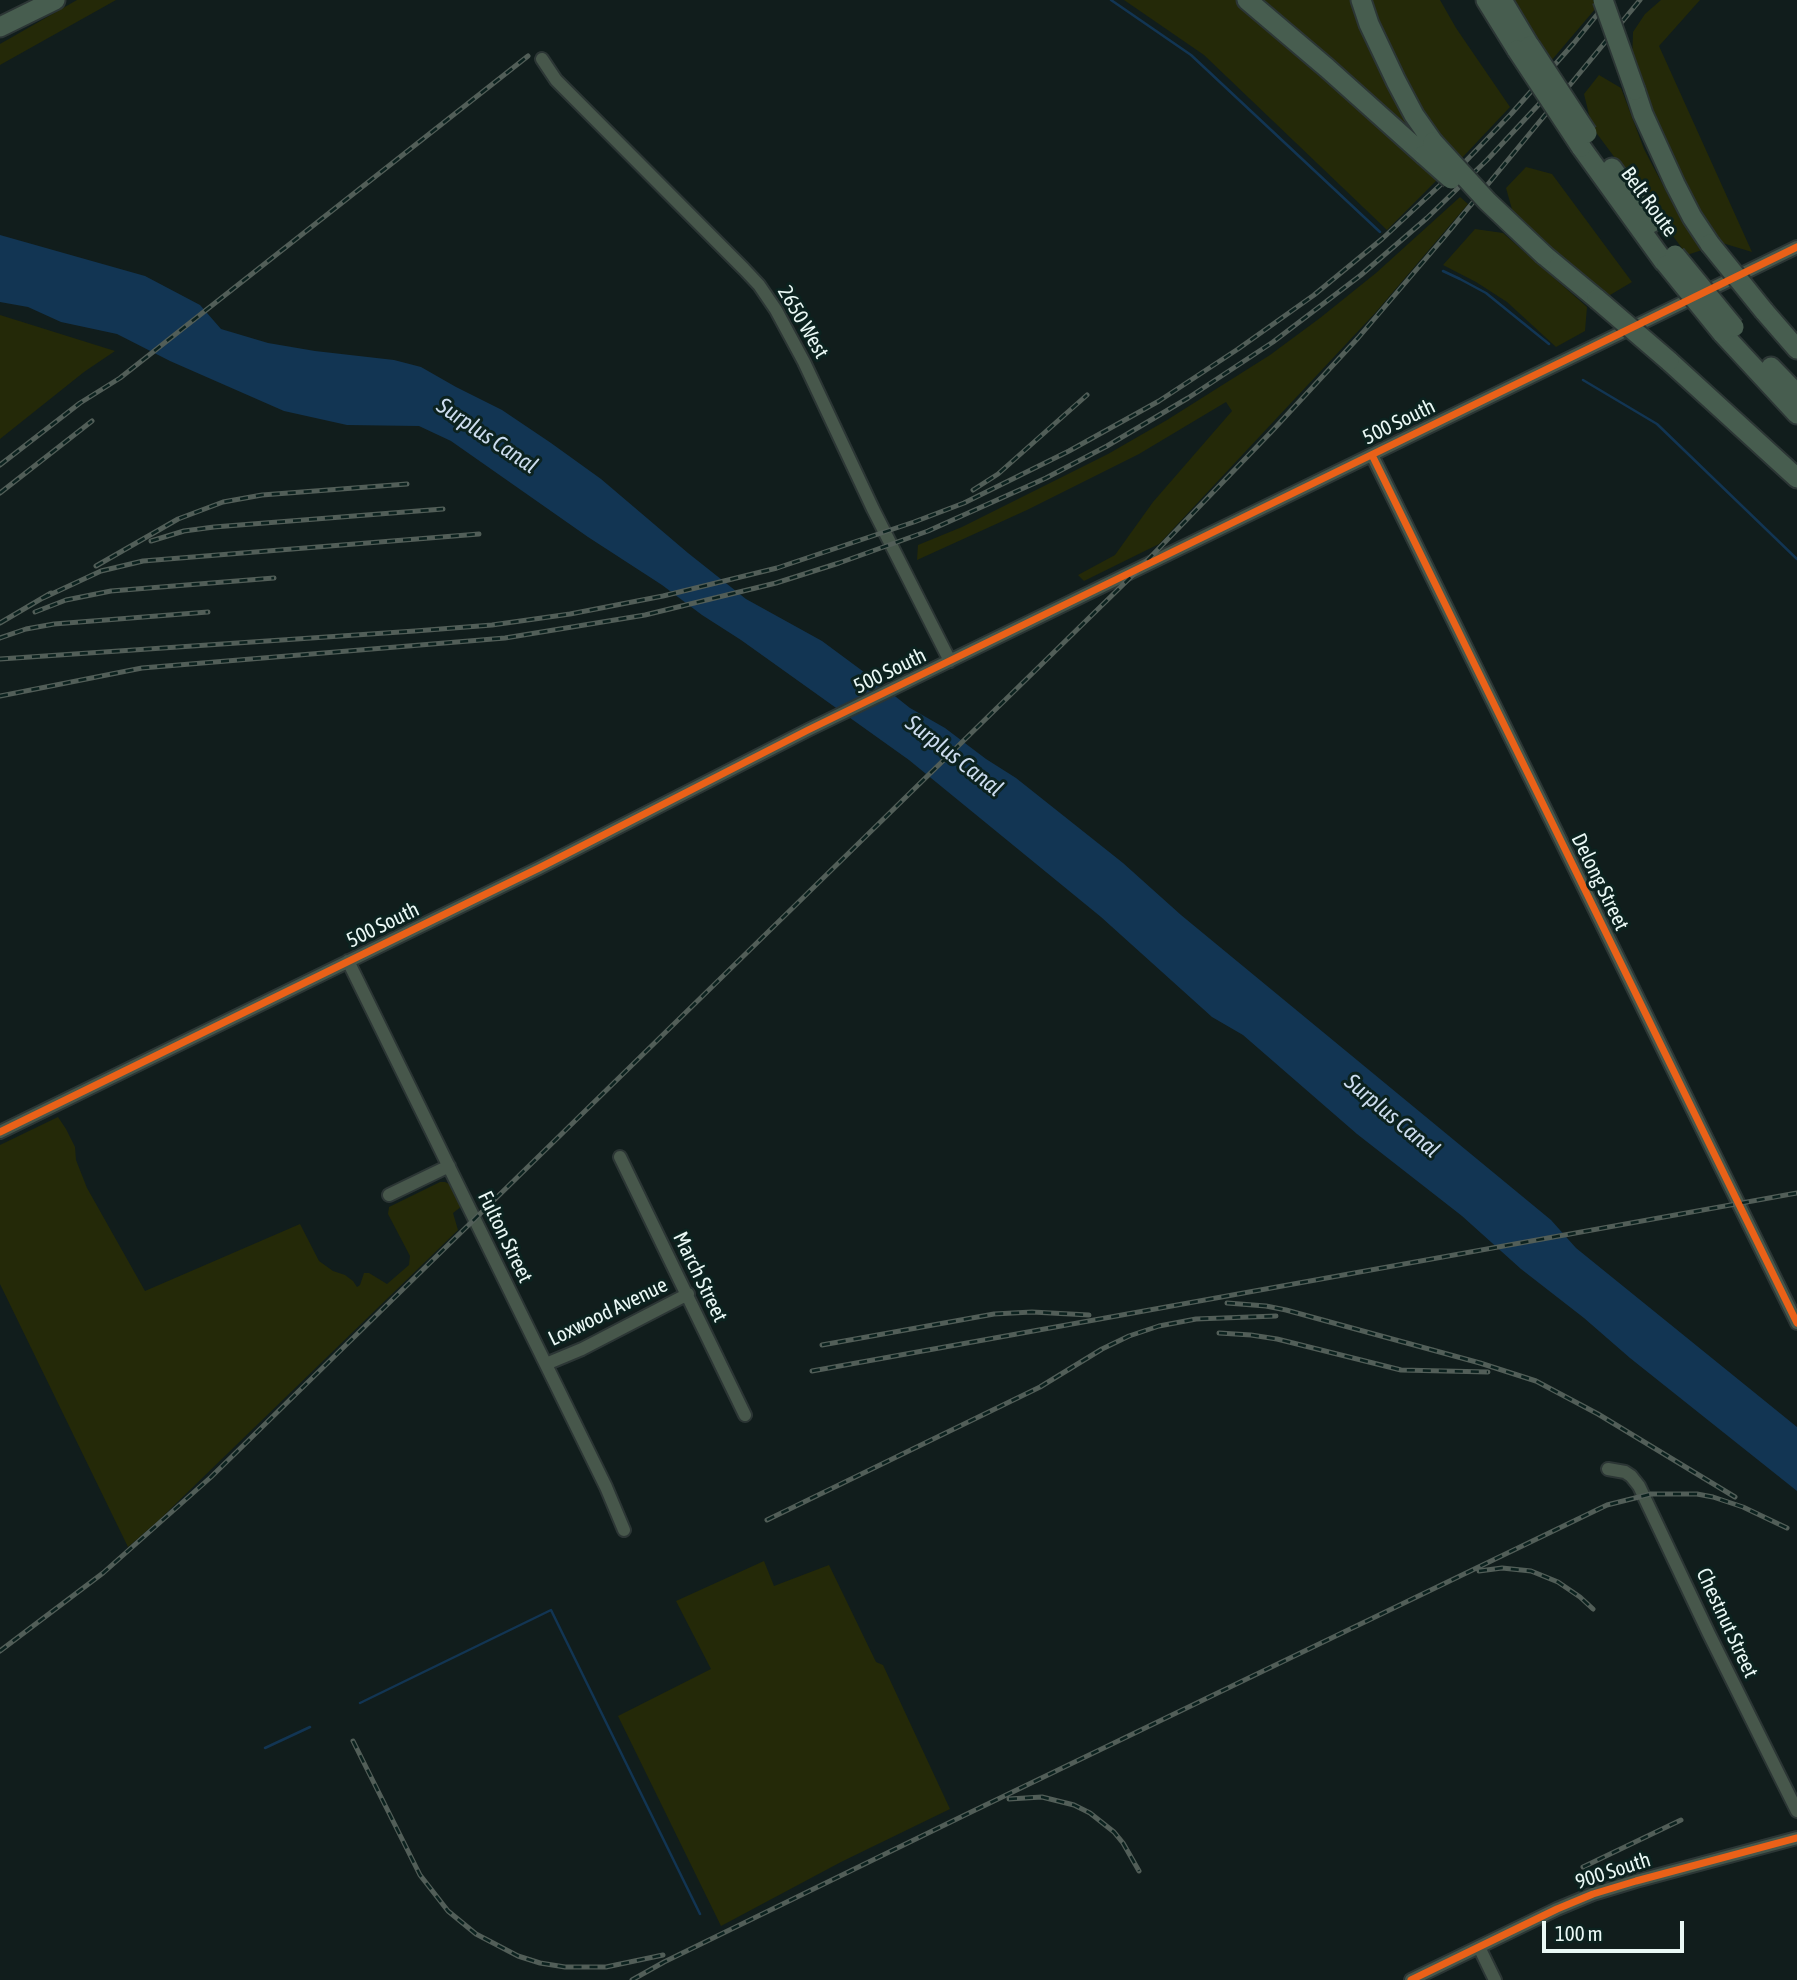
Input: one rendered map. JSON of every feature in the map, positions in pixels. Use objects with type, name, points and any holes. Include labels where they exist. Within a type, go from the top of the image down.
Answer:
[{"type":"highway","points":[[0,24],[38,0]]},
{"type":"highway","points":[[0,24],[55,0]]},
{"type":"highway","points":[[1247,0],[1327,68],[1429,148],[1544,255],[1669,361],[1797,478]]},
{"type":"highway","points":[[1361,0],[1368,24],[1429,148]]},
{"type":"highway","name":"Belt Route","points":[[1486,0],[1523,48],[1586,143],[1669,258],[1797,414]]},
{"type":"highway","name":"Belt Route","points":[[1502,0],[1523,48]]},
{"type":"highway","points":[[1603,0],[1643,114],[1692,217],[1764,311],[1797,349]]},
{"type":"highway","name":"Belt Route","points":[[1728,330],[1797,394]]},
{"type":"street","name":"2650 West","points":[[542,59],[556,80],[744,269],[776,310],[950,661]]},
{"type":"street","name":"500 South","points":[[0,1132],[539,868],[836,717],[1797,247]]},
{"type":"street","name":"Delong Street","points":[[1372,455],[1797,1323]]},
{"type":"street","name":"Fulton Street","points":[[348,961],[606,1487],[624,1530]]},
{"type":"street","name":"March Street","points":[[620,1157],[745,1415]]},
{"type":"street","points":[[389,1195],[449,1166]]},
{"type":"street","name":"Loxwood Avenue","points":[[546,1364],[582,1349],[688,1294]]},
{"type":"street","name":"Chestnut Street","points":[[1608,1469],[1625,1472],[1640,1486],[1709,1634],[1797,1811]]},
{"type":"street","name":"900 South","points":[[1411,1980],[1593,1894],[1797,1838]]},
{"type":"street","points":[[1479,1947],[1495,1980]]},
{"type":"green space","points":[[77,0],[116,0],[0,65],[0,44]]},
{"type":"green space","points":[[1124,0],[1238,0],[1442,175],[1387,230],[1204,55]]},
{"type":"green space","points":[[1257,0],[1350,0],[1366,44],[1377,65],[1429,148]]},
{"type":"green space","points":[[1365,0],[1440,0],[1510,107],[1461,159],[1444,142],[1391,61]]},
{"type":"green space","points":[[1512,0],[1593,0],[1596,8],[1551,61]]},
{"type":"green space","points":[[1661,0],[1700,0],[1659,46],[1752,252],[1719,242],[1687,192],[1632,66],[1633,32],[1645,14]]},
{"type":"green space","points":[[1599,75],[1621,88],[1644,149],[1678,214],[1702,250],[1687,255],[1592,127],[1584,94]]},
{"type":"green space","points":[[1526,167],[1552,174],[1632,282],[1605,298],[1515,220],[1506,188]]},
{"type":"green space","points":[[1460,197],[1468,204],[1376,312],[1159,544],[1084,581],[1078,575],[1115,555],[1153,502],[1232,411],[1226,402],[1139,454],[1027,510],[917,560],[918,545],[962,527],[1108,454],[1270,355],[1376,273]]},
{"type":"green space","points":[[1475,229],[1503,233],[1587,307],[1585,331],[1556,347],[1507,302],[1443,265]]},
{"type":"green space","points":[[0,315],[115,351],[84,372],[0,439]]},
{"type":"green space","points":[[58,1117],[75,1147],[76,1160],[87,1188],[145,1291],[300,1224],[319,1261],[333,1271],[345,1275],[357,1287],[364,1273],[369,1273],[387,1284],[409,1265],[410,1256],[388,1214],[389,1207],[440,1182],[449,1184],[462,1206],[453,1213],[458,1230],[128,1547],[0,1284],[0,1145]]},
{"type":"green space","points":[[764,1561],[774,1586],[829,1565],[876,1662],[883,1665],[950,1809],[841,1862],[721,1926],[618,1716],[711,1669],[676,1601]]},
{"type":"water","name":"Surplus Canal","points":[[0,235],[145,276],[200,305],[221,329],[268,343],[394,360],[421,367],[502,410],[551,443],[601,479],[746,599],[822,641],[910,708],[945,728],[1016,778],[1123,863],[1181,915],[1551,1220],[1576,1248],[1797,1427],[1797,1491],[1521,1269],[1462,1216],[1357,1134],[1243,1035],[1212,1017],[1101,917],[909,760],[741,640],[451,441],[419,426],[347,425],[284,411],[170,361],[117,334],[61,322],[28,307],[0,302]]},
{"type":"waterway","points":[[1111,0],[1191,55],[1380,232]]},
{"type":"waterway","points":[[1443,271],[1486,293],[1549,344]]},
{"type":"waterway","points":[[1583,380],[1657,424],[1797,559]]},
{"type":"waterway","points":[[360,1703],[551,1610],[700,1914]]},
{"type":"waterway","points":[[265,1748],[310,1727]]},
{"type":"railway","points":[[0,659],[492,625],[570,614],[663,596],[777,568],[964,503],[1069,451],[1159,401],[1314,295],[1382,239],[1463,164],[1511,114],[1609,0]]},
{"type":"railway","points":[[0,1651],[103,1573],[211,1477],[1140,568],[1358,338],[1640,0]]},
{"type":"railway","points":[[0,465],[80,403],[120,378],[528,56]]},
{"type":"railway","points":[[0,696],[142,668],[505,638],[645,615],[776,583],[928,531],[1046,478],[1107,446],[1188,398],[1273,342],[1361,275],[1427,218],[1487,160],[1555,87]]},
{"type":"railway","points":[[973,490],[998,474],[1087,395]]},
{"type":"railway","points":[[0,493],[92,421]]},
{"type":"railway","points":[[96,566],[178,519],[223,502],[262,495],[407,484]]},
{"type":"railway","points":[[151,541],[184,531],[214,527],[443,509]]},
{"type":"railway","points":[[43,598],[101,571],[143,561],[479,534]]},
{"type":"railway","points":[[35,612],[66,600],[111,591],[274,578]]},
{"type":"railway","points":[[0,623],[51,593]]},
{"type":"railway","points":[[0,638],[26,629],[54,624],[208,612]]},
{"type":"railway","points":[[812,1371],[1797,1193]]},
{"type":"railway","points":[[1227,1303],[1286,1310],[1536,1381],[1598,1414],[1735,1497]]},
{"type":"railway","points":[[822,1345],[994,1314],[1032,1312],[1089,1315]]},
{"type":"railway","points":[[767,1520],[1040,1387],[1102,1349],[1129,1336],[1159,1326],[1196,1319],[1276,1316]]},
{"type":"railway","points":[[1219,1333],[1277,1339],[1401,1370],[1488,1372]]},
{"type":"railway","points":[[632,1980],[969,1813],[1607,1505],[1651,1494],[1697,1494],[1743,1507],[1787,1528]]},
{"type":"railway","points":[[1479,1571],[1502,1568],[1531,1571],[1558,1582],[1593,1609]]},
{"type":"railway","points":[[353,1741],[420,1875],[448,1911],[476,1934],[518,1956],[565,1967],[606,1967],[663,1955]]},
{"type":"railway","points":[[1009,1799],[1042,1797],[1074,1805],[1090,1813],[1114,1832],[1139,1871]]},
{"type":"railway","points":[[1583,1867],[1681,1820]]},
{"type":"cycle path","points":[[0,1132],[539,868],[808,730],[1797,247]]},
{"type":"cycle path","points":[[1372,455],[1797,1323]]},
{"type":"cycle path","points":[[1411,1980],[1593,1894],[1797,1838]]}]
